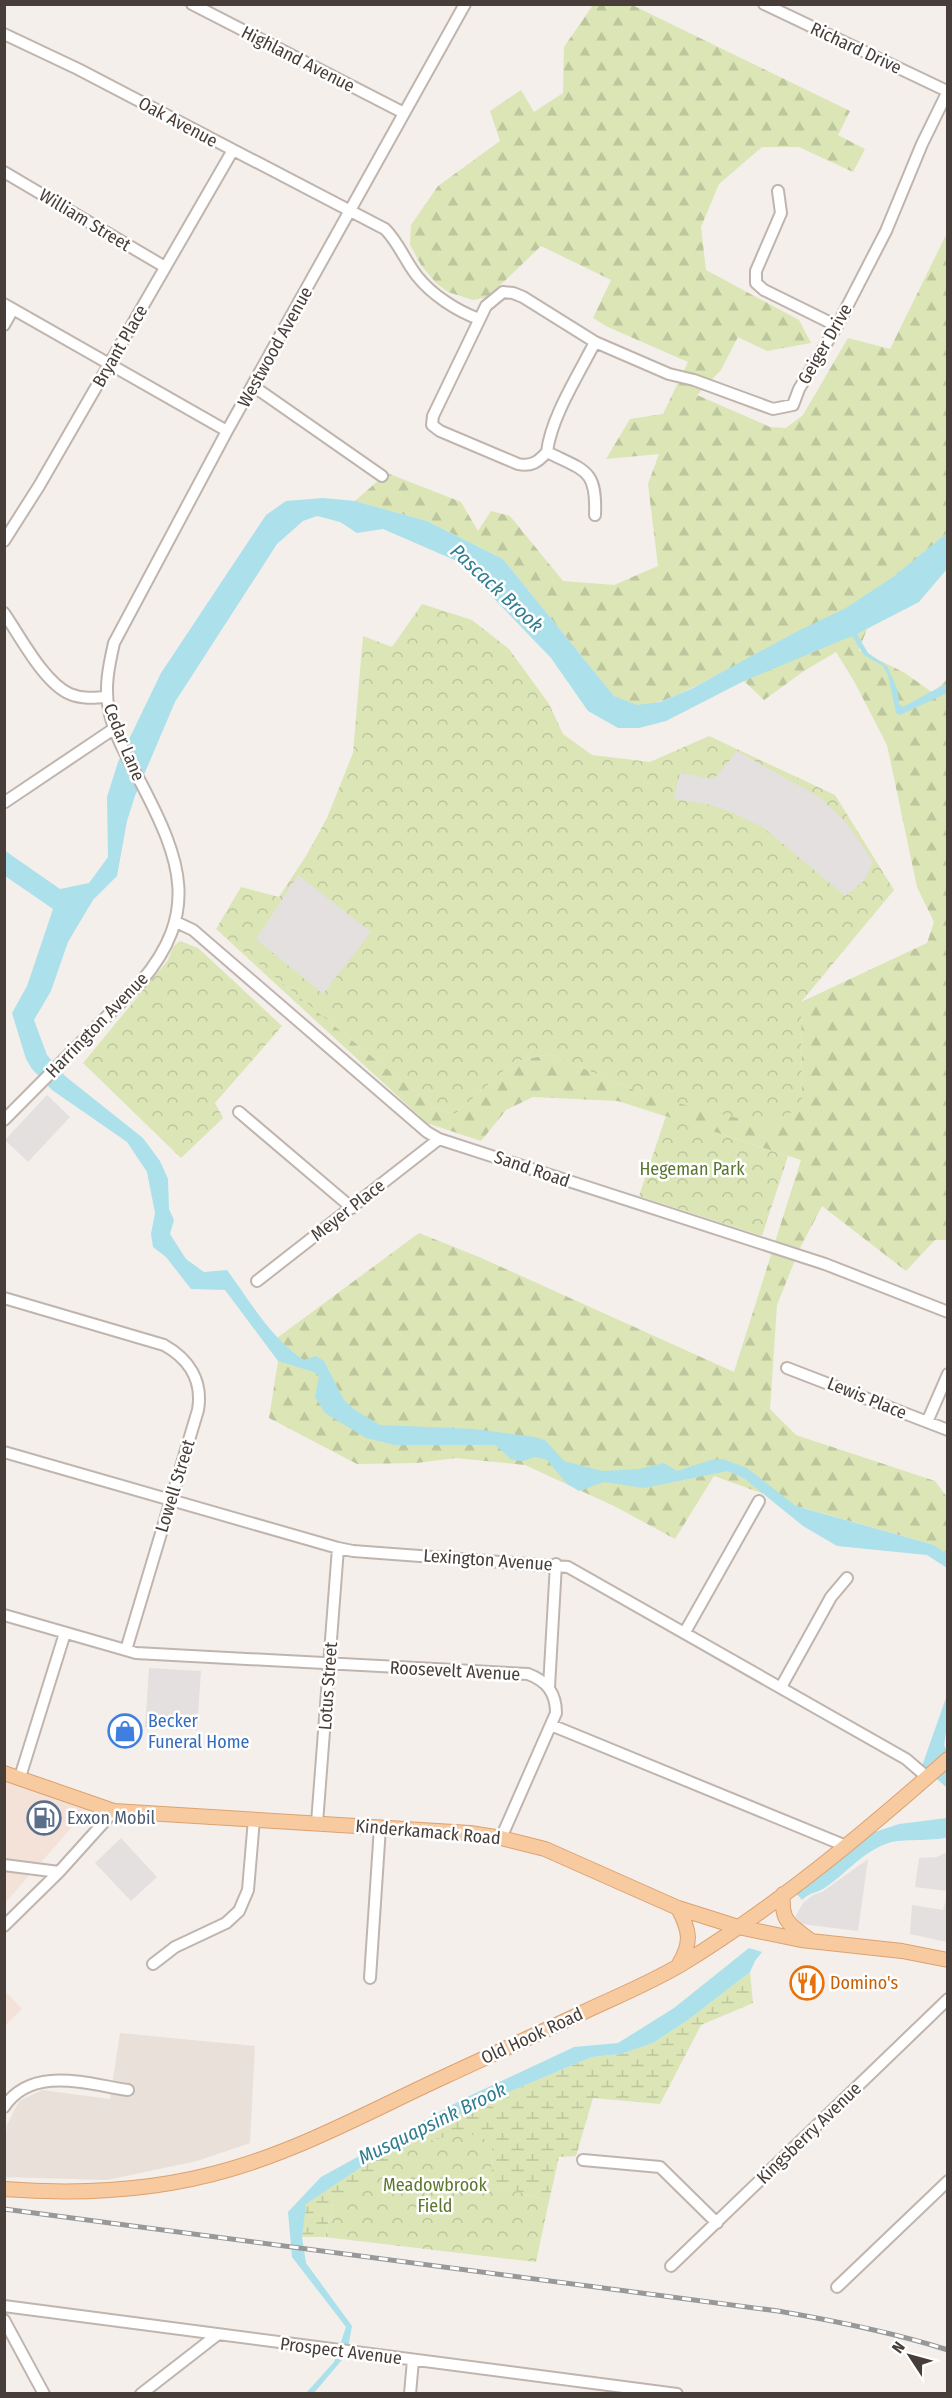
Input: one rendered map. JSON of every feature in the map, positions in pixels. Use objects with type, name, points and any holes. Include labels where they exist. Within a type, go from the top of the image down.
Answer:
[{"type":"main road","name":"Old Hook Road","points":[[4,2189],[89,2192],[156,2186],[213,2174],[268,2157],[679,1966],[738,1927],[846,1846],[948,1759]]},
{"type":"main road","name":"Kinderkamack Road","points":[[4,1773],[114,1810],[470,1833],[501,1838],[545,1849],[678,1908],[738,1927],[812,1941],[948,1960]]},
{"type":"main road","points":[[783,1894],[782,1912],[790,1925],[812,1941]]},
{"type":"main road","points":[[678,1908],[689,1935],[687,1951],[679,1966]]},
{"type":"street","name":"Highland Avenue","points":[[192,4],[404,113]]},
{"type":"street","name":"Westwood Avenue","points":[[107,697],[108,672],[114,643],[227,430],[351,212],[465,4]]},
{"type":"street","name":"Richard Drive","points":[[764,4],[947,91]]},
{"type":"street","name":"Oak Avenue","points":[[4,34],[78,69],[385,229],[395,239],[418,277],[429,288],[469,315],[479,319]]},
{"type":"street","name":"Geiger Drive","points":[[547,453],[535,464],[527,466],[518,464],[440,431],[432,425],[433,416],[479,319],[494,297],[502,292],[513,293],[595,342],[669,374],[694,380],[773,409],[793,405],[799,389],[837,326],[886,231],[947,91]]},
{"type":"street","name":"Bryant Place","points":[[4,542],[19,521],[233,150]]},
{"type":"street","name":"William Street","points":[[4,172],[165,267]]},
{"type":"street","points":[[778,191],[781,213],[756,271],[756,283],[764,290],[837,326]]},
{"type":"street","points":[[4,325],[9,307],[227,430]]},
{"type":"street","points":[[595,342],[558,415],[548,442],[547,453],[582,469],[589,476],[596,492],[595,515]]},
{"type":"street","points":[[253,386],[382,476]]},
{"type":"street","name":"Cedar Lane","points":[[4,613],[44,670],[60,687],[69,694],[89,699],[107,697],[109,712],[122,746],[169,845],[177,875],[179,905],[176,922]]},
{"type":"street","points":[[5,802],[115,728]]},
{"type":"street","name":"Harrington Avenue","points":[[4,1120],[149,973],[167,944],[176,922]]},
{"type":"street","name":"Sand Road","points":[[176,922],[193,930],[427,1132],[439,1139],[814,1261],[948,1312]]},
{"type":"street","points":[[239,1112],[352,1208]]},
{"type":"street","name":"Meyer Place","points":[[257,1281],[439,1139]]},
{"type":"street","name":"Lowell Street","points":[[4,1298],[175,1351],[184,1359],[196,1379],[199,1391],[198,1410],[126,1650]]},
{"type":"street","name":"Lewis Place","points":[[787,1368],[948,1430]]},
{"type":"street","points":[[927,1422],[948,1374]]},
{"type":"street","name":"Lexington Avenue","points":[[4,1452],[352,1551],[556,1564],[580,1572],[906,1759],[927,1777]]},
{"type":"street","points":[[685,1632],[759,1501]]},
{"type":"street","name":"Lotus Street","points":[[317,1823],[338,1548]]},
{"type":"street","points":[[501,1838],[556,1713],[556,1704],[549,1687],[556,1564]]},
{"type":"street","points":[[781,1687],[831,1597],[847,1578]]},
{"type":"street","name":"Roosevelt Avenue","points":[[4,1615],[142,1654],[528,1674],[549,1687]]},
{"type":"street","points":[[20,1777],[65,1633]]},
{"type":"street","points":[[551,1725],[846,1846]]},
{"type":"street","points":[[4,1926],[59,1872],[114,1810]]},
{"type":"street","points":[[153,1964],[175,1947],[226,1923],[239,1911],[248,1890],[254,1819]]},
{"type":"street","points":[[370,1978],[380,1827]]},
{"type":"street","points":[[4,1865],[59,1872]]},
{"type":"street","name":"Kingsberry Avenue","points":[[671,2266],[948,1999]]},
{"type":"street","points":[[4,2107],[21,2089],[50,2079],[128,2090]]},
{"type":"street","points":[[584,2160],[660,2167],[717,2223]]},
{"type":"street","points":[[837,2287],[948,2181]]},
{"type":"street","name":"Prospect Avenue","points":[[4,2306],[414,2360],[585,2388],[677,2394]]},
{"type":"street","points":[[4,2320],[44,2394]]},
{"type":"street","points":[[141,2394],[217,2335]]},
{"type":"street","points":[[410,2394],[414,2360]]},
{"type":"shaded area","points":[[737,751],[818,796],[845,821],[873,861],[864,881],[845,896],[764,828],[711,805],[674,799],[680,773],[714,779]]},
{"type":"shaded area","points":[[298,875],[371,932],[323,994],[256,939]]},
{"type":"shaded area","points":[[47,1095],[70,1117],[28,1162],[5,1140]]},
{"type":"shaded area","points":[[149,1668],[201,1671],[197,1730],[145,1727]]},
{"type":"shaded area","points":[[5,1774],[94,1802],[5,1903]]},
{"type":"shaded area","points":[[121,1838],[157,1877],[131,1901],[95,1863]]},
{"type":"shaded area","points":[[947,1852],[947,1891],[915,1887],[919,1858],[937,1857]]},
{"type":"shaded area","points":[[868,1859],[858,1931],[802,1924],[795,1917],[803,1903],[813,1895],[822,1892]]},
{"type":"shaded area","points":[[947,1896],[947,1942],[910,1934],[912,1905],[943,1910]]},
{"type":"shaded area","points":[[5,1991],[22,2009],[5,2026]]},
{"type":"shaded area","points":[[120,2033],[255,2046],[250,2143],[197,2161],[107,2180],[5,2177],[7,2125],[19,2101],[42,2090],[110,2099]]},
{"type":"green space","points":[[593,5],[632,5],[850,111],[838,135],[865,149],[853,172],[799,147],[762,147],[719,184],[701,227],[706,270],[799,320],[811,343],[767,351],[738,337],[721,370],[697,395],[770,427],[786,428],[803,415],[848,338],[890,349],[947,233],[947,533],[883,586],[859,650],[905,673],[933,693],[947,679],[947,1240],[935,1240],[906,1271],[822,1206],[799,1250],[777,1305],[770,1409],[796,1435],[935,1481],[947,1497],[947,1554],[934,1545],[795,1506],[771,1488],[775,1498],[714,1476],[675,1539],[614,1506],[525,1465],[456,1458],[416,1463],[357,1464],[269,1418],[278,1361],[277,1338],[419,1233],[479,1257],[734,1372],[801,1160],[618,1101],[533,1097],[506,1110],[481,1141],[427,1123],[216,929],[435,1108],[455,1114],[513,1062],[550,1054],[646,1095],[802,1108],[801,1002],[927,943],[934,922],[917,887],[887,745],[854,681],[836,652],[804,671],[764,700],[744,681],[721,673],[668,699],[646,705],[631,704],[614,696],[503,559],[427,521],[355,501],[387,473],[461,502],[478,531],[491,511],[510,516],[563,581],[614,585],[658,566],[648,484],[659,454],[606,459],[630,419],[663,414],[688,362],[608,327],[593,318],[611,280],[541,246],[488,297],[473,300],[448,292],[436,283],[421,265],[410,245],[411,225],[438,186],[500,141],[490,111],[521,90],[534,112],[563,93],[564,47]]},
{"type":"green space","points":[[422,604],[472,620],[509,649],[549,704],[563,734],[592,755],[650,762],[709,736],[835,795],[894,890],[801,1002],[802,1108],[771,1121],[749,1121],[646,1095],[550,1054],[513,1062],[455,1114],[435,1108],[216,929],[241,887],[279,897],[306,856],[327,818],[353,753],[363,636],[392,647]]},
{"type":"green space","points":[[180,941],[198,948],[282,1026],[215,1103],[223,1118],[181,1158],[83,1063],[168,960],[173,947]]},
{"type":"green space","name":"Hegeman Park","points":[[666,1116],[788,1156],[762,1236],[639,1196]]},
{"type":"green space","points":[[750,1972],[753,2003],[701,2025],[660,2104],[593,2098],[576,2156],[559,2157],[549,2201],[491,2184],[492,2142],[333,2203],[325,2237],[302,2237],[305,2204],[393,2146],[506,2093],[592,2057],[621,2054],[653,2043],[688,2020]]},
{"type":"green space","name":"Meadowbrook Field","points":[[465,2132],[492,2142],[491,2184],[549,2201],[536,2262],[325,2237],[333,2203],[405,2147]]},
{"type":"water","name":"Pascack Brook","points":[[323,498],[355,501],[427,521],[503,559],[614,696],[637,705],[660,702],[691,689],[796,632],[846,608],[893,577],[947,533],[947,569],[919,602],[857,634],[868,653],[887,666],[898,691],[899,704],[903,707],[947,683],[947,693],[900,715],[896,713],[888,675],[883,666],[864,655],[852,636],[744,681],[666,721],[639,728],[618,728],[588,711],[551,658],[459,562],[383,529],[357,533],[340,522],[317,516],[303,521],[277,544],[175,702],[135,796],[127,821],[117,876],[93,900],[68,942],[51,991],[34,1020],[47,1055],[65,1076],[143,1138],[160,1161],[168,1179],[169,1209],[174,1220],[170,1234],[186,1259],[204,1272],[227,1270],[262,1319],[281,1341],[304,1360],[316,1356],[324,1361],[344,1400],[355,1410],[380,1425],[475,1429],[535,1437],[545,1440],[564,1461],[602,1471],[639,1469],[664,1463],[677,1471],[711,1460],[723,1459],[747,1468],[796,1506],[934,1545],[947,1554],[947,1568],[927,1555],[837,1546],[803,1526],[745,1479],[728,1471],[644,1488],[604,1482],[579,1491],[567,1484],[547,1460],[535,1457],[523,1461],[512,1460],[495,1445],[394,1445],[366,1438],[325,1413],[315,1397],[319,1376],[314,1372],[278,1361],[225,1290],[191,1289],[166,1257],[153,1247],[151,1234],[155,1213],[147,1172],[127,1142],[52,1090],[32,1069],[26,1059],[12,1013],[27,986],[53,909],[5,876],[4,850],[60,889],[89,883],[108,857],[107,797],[118,762],[161,673],[266,515],[286,501]]},
{"type":"water","points":[[947,1695],[944,1745],[947,1751],[947,1788],[922,1766]]},
{"type":"water","points":[[947,1818],[947,1837],[898,1841],[882,1845],[865,1855],[823,1889],[802,1900],[795,1892],[872,1833],[899,1824]]},
{"type":"water","points":[[749,1948],[762,1952],[750,1972],[688,2020],[653,2043],[621,2054],[592,2057],[506,2093],[393,2146],[306,2204],[302,2237],[306,2263],[352,2326],[347,2354],[314,2393],[306,2393],[334,2362],[346,2327],[292,2257],[288,2212],[321,2177],[465,2098],[574,2047],[618,2043],[674,2008]]},
{"type":"waterway","name":"Musquapsink Brook","points":[[361,2156],[386,2141]]},
{"type":"railway","points":[[4,2209],[778,2311],[864,2328],[948,2350]]},
{"type":"place","name":"Becker Funeral Home","points":[[125,1731]]},
{"type":"place","name":"Exxon Mobil","points":[[44,1818]]},
{"type":"place","name":"Domino's","points":[[807,1983]]}]
